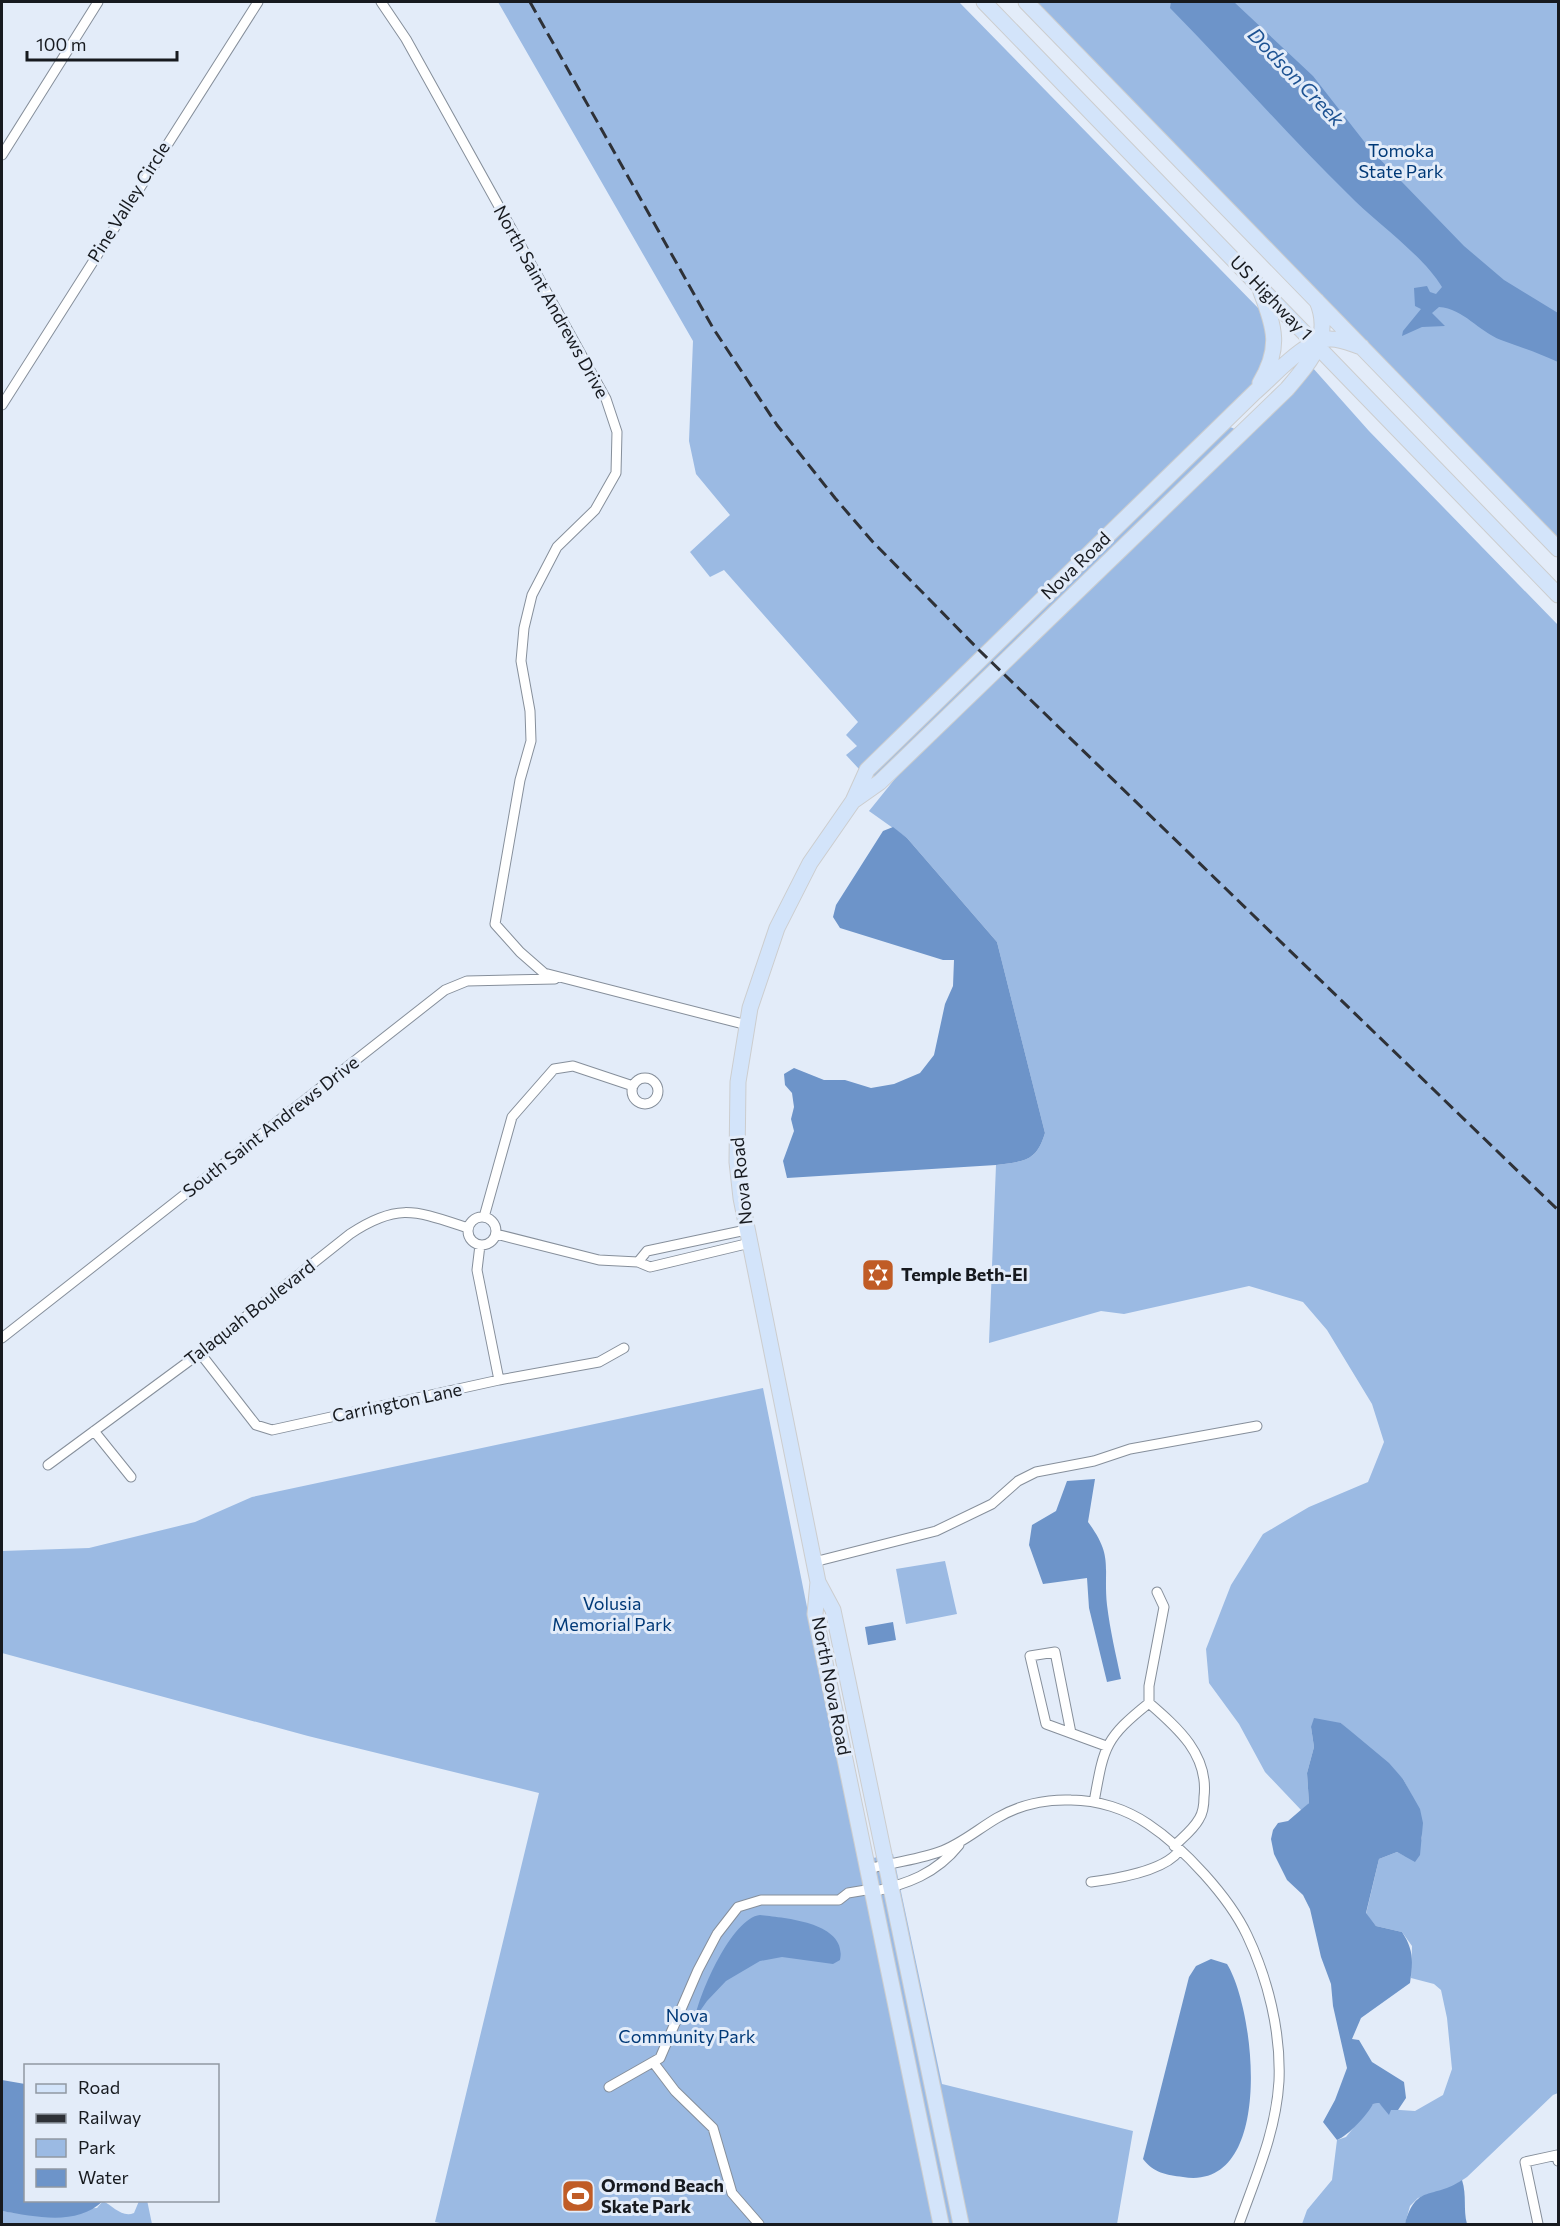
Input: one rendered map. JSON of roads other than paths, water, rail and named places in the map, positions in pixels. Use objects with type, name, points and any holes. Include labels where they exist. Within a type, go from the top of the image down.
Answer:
[{"type":"main road","name":"US Highway 1","points":[[984,2],[1318,343],[1558,595]]},
{"type":"main road","name":"US Highway 1","points":[[1026,2],[1558,549]]},
{"type":"main road","points":[[1255,392],[1273,356],[1275,340],[1272,321],[1258,284]]},
{"type":"main road","points":[[1317,300],[1322,321],[1318,343],[1338,340],[1362,348]]},
{"type":"main road","name":"Nova Road","points":[[818,1582],[748,1237],[737,1162],[738,1082],[747,1025],[762,967],[790,899],[810,863],[853,801],[867,770],[1255,392],[1318,343]]},
{"type":"main road","name":"Nova Road","points":[[853,801],[880,782],[1279,397],[1309,363],[1318,343]]},
{"type":"main road","name":"North Nova Road","points":[[818,1582],[833,1610],[912,1993],[934,2082],[961,2224]]},
{"type":"main road","name":"North Nova Road","points":[[818,1582],[815,1614],[941,2224]]},
{"type":"main road","points":[[907,2062],[920,2077],[934,2082]]},
{"type":"street","points":[[2,154],[98,2]]},
{"type":"street","name":"Pine Valley Circle","points":[[2,405],[258,2]]},
{"type":"street","name":"North Saint Andrews Drive","points":[[381,2],[406,39],[601,389],[617,432],[616,473],[595,510],[557,547],[532,595],[524,628],[521,661],[530,711],[531,741],[520,780],[495,924],[520,952],[544,973],[564,978]]},
{"type":"street","points":[[564,978],[747,1025]]},
{"type":"street","name":"South Saint Andrews Drive","points":[[2,1338],[445,990],[467,981],[564,978]]},
{"type":"street","points":[[484,1217],[503,1140],[512,1117],[554,1069],[573,1066],[633,1086]]},
{"type":"street","name":"Talaquah Boulevard","points":[[48,1465],[200,1353],[350,1234],[375,1217],[405,1211],[468,1228]]},
{"type":"street","points":[[484,1217],[494,1223],[496,1234],[491,1241],[480,1245],[469,1237],[468,1228],[476,1218],[484,1217]]},
{"type":"street","points":[[496,1234],[599,1260],[638,1262],[650,1267],[692,1259],[748,1237]]},
{"type":"street","points":[[638,1262],[647,1251],[689,1242],[748,1237]]},
{"type":"street","points":[[689,1242],[692,1259]]},
{"type":"street","points":[[480,1245],[477,1270],[499,1380]]},
{"type":"street","name":"Carrington Lane","points":[[200,1353],[256,1425],[272,1430],[499,1380],[599,1362],[624,1348]]},
{"type":"street","points":[[814,1562],[936,1531],[992,1504],[1018,1481],[1036,1472],[1094,1461],[1130,1449],[1257,1426]]},
{"type":"street","points":[[94,1431],[131,1477]]},
{"type":"street","points":[[1091,1882],[1112,1879],[1172,1860],[1177,1849],[1199,1820],[1203,1810],[1206,1778],[1197,1756],[1179,1730],[1149,1703],[1149,1686],[1164,1607],[1157,1592]]},
{"type":"street","points":[[1071,1733],[1055,1652],[1030,1656],[1046,1724],[1106,1746]]},
{"type":"street","points":[[1094,1802],[1106,1746],[1129,1719],[1149,1703]]},
{"type":"street","points":[[868,1869],[939,1852],[1015,1809],[1052,1801],[1094,1802],[1114,1807],[1148,1824],[1177,1849],[1231,1908],[1242,1926],[1262,1976],[1272,2013],[1279,2080],[1274,2121],[1265,2156],[1239,2224]]},
{"type":"street","points":[[609,2087],[653,2062],[665,2050],[687,1996],[717,1934],[738,1907],[761,1900],[839,1900],[848,1893],[891,1888],[916,1880],[949,1857],[962,1841]]},
{"type":"street","points":[[653,2062],[675,2091],[713,2128],[732,2193],[759,2224]]},
{"type":"street","points":[[1538,2224],[1525,2162],[1557,2155],[1558,2161]]},
{"type":"water","name":"Dodson Creek","points":[[1171,2],[1234,2],[1313,76],[1370,149],[1464,246],[1504,280],[1558,313],[1558,362],[1501,340],[1464,316],[1439,307],[1432,313],[1445,326],[1422,327],[1402,336],[1403,331],[1421,309],[1415,306],[1414,288],[1427,286],[1430,292],[1436,294],[1442,287],[1434,275],[1325,171],[1170,8]]},
{"type":"water","points":[[893,827],[907,838],[997,942],[1045,1133],[1033,1155],[1014,1163],[787,1178],[783,1161],[794,1131],[791,1119],[794,1107],[792,1093],[785,1085],[784,1074],[794,1068],[824,1080],[845,1080],[871,1088],[894,1084],[920,1073],[934,1055],[945,1004],[953,986],[954,960],[943,960],[840,928],[833,917],[836,905],[883,831]]},
{"type":"water","points":[[1095,1479],[1088,1522],[1101,1544],[1106,1562],[1107,1605],[1121,1679],[1107,1682],[1089,1608],[1087,1578],[1043,1584],[1029,1545],[1032,1525],[1056,1511],[1067,1481]]},
{"type":"water","points":[[893,1622],[896,1640],[868,1645],[865,1627]]},
{"type":"water","points":[[1314,1718],[1341,1723],[1389,1763],[1403,1779],[1420,1809],[1423,1823],[1420,1855],[1415,1862],[1397,1852],[1379,1859],[1366,1913],[1376,1926],[1402,1932],[1412,1956],[1410,1983],[1361,2018],[1352,2039],[1359,2040],[1372,2062],[1404,2082],[1406,2098],[1398,2110],[1391,2110],[1389,2115],[1379,2103],[1373,2104],[1347,2134],[1337,2140],[1323,2122],[1335,2100],[1347,2068],[1333,2006],[1331,1984],[1321,1957],[1310,1909],[1303,1895],[1287,1880],[1274,1854],[1271,1839],[1278,1823],[1288,1821],[1309,1803],[1307,1773],[1314,1747],[1311,1727]]},
{"type":"water","points":[[760,1915],[812,1924],[825,1930],[834,1937],[840,1947],[840,1960],[833,1964],[782,1957],[760,1961],[726,1981],[695,2018],[703,1991],[728,1942],[749,1919]]},
{"type":"water","points":[[1211,1959],[1227,1964],[1237,1987],[1245,2019],[1250,2056],[1250,2094],[1245,2129],[1233,2157],[1212,2174],[1183,2177],[1156,2170],[1143,2159],[1189,1977],[1196,1966]]},
{"type":"water","points":[[2,2080],[24,2084],[24,2202],[102,2202],[93,2209],[69,2217],[42,2217],[2,2211]]},
{"type":"water","points":[[1462,2180],[1467,2224],[1405,2224],[1409,2211],[1420,2197],[1452,2186]]},
{"type":"railway","points":[[530,2],[713,328],[777,425],[835,498],[872,541],[979,650],[1558,1210]]},
{"type":"place","name":"Temple Beth-El","points":[[878,1275]]},
{"type":"place","name":"Ormond Beach Skate Park","points":[[578,2196]]},
{"type":"park label","name":"Tomoka State Park","points":[[1401,161]]},
{"type":"park label","name":"Volusia Memorial Park","points":[[612,1614]]},
{"type":"park label","name":"Nova Community Park","points":[[687,2026]]}]
